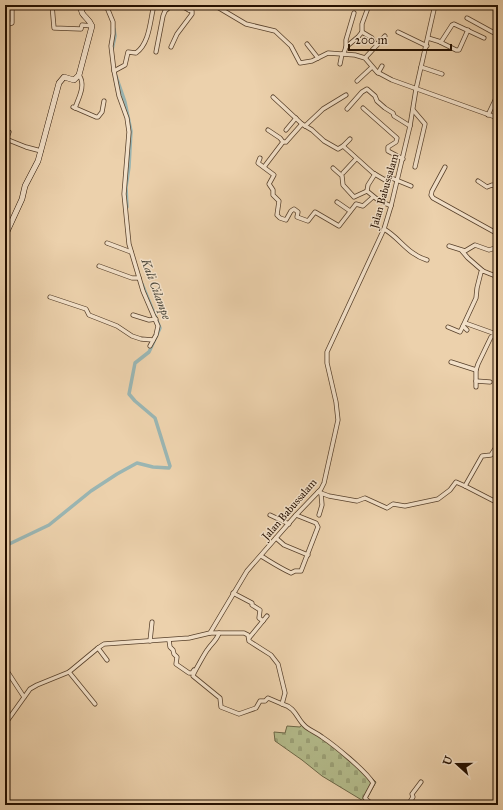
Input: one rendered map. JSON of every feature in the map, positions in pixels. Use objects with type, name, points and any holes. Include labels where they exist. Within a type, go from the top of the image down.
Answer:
[{"type":"street","points":[[5,25],[12,23],[12,5]]},
{"type":"street","points":[[52,5],[54,28],[81,29],[82,25],[92,26]]},
{"type":"street","points":[[80,5],[82,14],[92,26]]},
{"type":"street","points":[[106,5],[113,22],[114,34],[111,51],[119,96],[127,118],[130,132],[124,194],[129,244],[146,299],[156,319],[158,328],[150,346]]},
{"type":"street","points":[[115,71],[125,65],[128,52],[136,53],[140,49],[150,24],[154,5]]},
{"type":"street","points":[[156,52],[163,16],[165,11],[172,5]]},
{"type":"street","points":[[171,47],[192,14],[192,11],[180,5]]},
{"type":"street","points":[[189,10],[198,5]]},
{"type":"street","points":[[214,5],[246,24],[275,31],[291,46],[300,63],[307,62],[328,53],[355,54],[365,58],[378,73],[416,89],[498,118]]},
{"type":"street","points":[[346,47],[356,40],[362,32],[362,24],[369,5]]},
{"type":"street","name":"Jalan Babussalam","points":[[210,633],[247,572],[296,515],[320,492],[324,483],[338,420],[336,402],[327,363],[327,352],[384,229],[403,159],[416,89],[427,46],[435,5]]},
{"type":"street","points":[[340,64],[346,47],[349,24],[354,12]]},
{"type":"street","points":[[467,18],[498,35]]},
{"type":"street","points":[[473,32],[477,23]]},
{"type":"street","points":[[440,42],[443,41],[453,24],[484,38]]},
{"type":"street","points":[[5,236],[22,200],[25,186],[34,170],[41,151],[59,83],[63,78],[74,80],[79,75],[92,26]]},
{"type":"street","points":[[428,38],[459,50],[468,30]]},
{"type":"street","points":[[362,32],[372,38],[377,45]]},
{"type":"street","points":[[398,32],[427,46]]},
{"type":"street","points":[[365,58],[385,36]]},
{"type":"street","points":[[307,44],[318,58]]},
{"type":"street","points":[[378,73],[382,66]]},
{"type":"street","points":[[357,81],[372,67]]},
{"type":"street","points":[[421,67],[442,74]]},
{"type":"street","points":[[79,75],[83,86],[74,107],[98,117],[102,112],[104,102]]},
{"type":"street","points":[[347,109],[362,92],[367,89],[375,96],[377,101],[393,113],[394,116],[410,126]]},
{"type":"street","points":[[488,115],[498,94]]},
{"type":"street","points":[[264,167],[283,142],[286,142],[323,109],[346,95]]},
{"type":"street","points":[[273,97],[304,125],[324,141],[338,149],[350,138]]},
{"type":"street","points":[[363,108],[397,138],[396,142],[388,147],[388,151],[403,159]]},
{"type":"street","points":[[413,110],[425,124],[415,167]]},
{"type":"street","points":[[286,130],[296,118]]},
{"type":"street","points":[[268,130],[280,138],[283,142]]},
{"type":"street","points":[[9,132],[6,140],[41,151]]},
{"type":"street","points":[[343,146],[356,159],[385,180],[389,177],[411,186]]},
{"type":"street","points":[[260,158],[258,163],[274,175],[268,184],[273,190],[273,195],[279,200],[277,215],[284,220],[286,220],[291,211],[294,209],[298,212],[298,219],[308,221],[315,212],[339,226],[356,204],[363,206],[373,197]]},
{"type":"street","points":[[343,173],[356,159]]},
{"type":"street","points":[[445,167],[432,191],[431,196],[498,234]]},
{"type":"street","points":[[333,168],[342,176],[343,185],[354,197],[367,191]]},
{"type":"street","points":[[367,191],[368,185],[375,174]]},
{"type":"street","points":[[478,180],[487,187],[492,185],[498,188]]},
{"type":"street","points":[[367,191],[373,197],[391,206]]},
{"type":"street","points":[[337,202],[350,211]]},
{"type":"street","points":[[384,229],[393,234],[401,244],[415,255],[427,260]]},
{"type":"street","points":[[107,243],[131,252]]},
{"type":"street","points":[[449,246],[467,250],[475,245],[489,250],[495,248],[498,244]]},
{"type":"street","points":[[462,250],[468,258],[483,271],[498,277]]},
{"type":"street","points":[[99,266],[132,278],[139,278]]},
{"type":"street","points":[[448,327],[460,332],[476,298],[477,284],[483,271]]},
{"type":"street","points":[[50,297],[84,308],[87,310],[89,315],[117,326],[132,336],[143,340],[153,340]]},
{"type":"street","points":[[133,315],[149,320],[156,319]]},
{"type":"street","points":[[464,325],[467,330]]},
{"type":"street","points":[[464,325],[493,333],[496,336],[490,339],[481,355],[476,370],[476,387]]},
{"type":"street","points":[[451,362],[476,370]]},
{"type":"street","points":[[476,381],[490,382]]},
{"type":"street","points":[[465,486],[482,456],[492,455],[498,444]]},
{"type":"street","points":[[319,516],[322,505],[320,492],[331,496],[357,501],[365,498],[387,508],[393,504],[405,506],[438,499],[450,490],[456,482],[498,503]]},
{"type":"street","points":[[270,515],[289,524]]},
{"type":"street","points":[[261,556],[280,569],[291,574],[295,571],[300,572],[318,529],[318,525],[296,515]]},
{"type":"street","points":[[276,538],[284,545],[308,555]]},
{"type":"street","points":[[233,593],[252,603],[252,605],[260,610],[258,618],[263,622]]},
{"type":"street","points":[[249,638],[267,616]]},
{"type":"street","points":[[150,641],[152,622]]},
{"type":"street","points":[[5,724],[30,689],[69,672],[98,648],[107,643],[169,640],[189,638],[210,633],[244,633],[251,642],[271,655],[278,664],[285,693],[282,704]]},
{"type":"street","points":[[219,633],[216,640],[207,650],[193,676],[220,698],[222,707],[239,714],[256,708],[260,701],[265,701],[268,698],[291,708],[306,727],[324,738],[367,775],[373,783],[366,798],[374,805]]},
{"type":"street","points":[[169,640],[170,647],[177,657],[175,663],[177,665],[190,673],[198,663]]},
{"type":"street","points":[[98,648],[107,660]]},
{"type":"street","points":[[7,671],[24,697]]},
{"type":"street","points":[[69,672],[94,704]]},
{"type":"street","points":[[408,805],[413,797],[412,794],[421,782]]},
{"type":"green space","points":[[304,722],[307,727],[353,759],[376,782],[365,802],[322,776],[275,741],[274,732],[285,733],[287,726],[300,727]]},
{"type":"waterway","name":"Kali Cilampe","points":[[112,50],[115,36],[114,29]]},
{"type":"waterway","name":"Kali Cilampe","points":[[116,76],[125,102],[131,131],[129,167],[126,187],[127,207]]},
{"type":"waterway","name":"Kali Cilampe","points":[[5,546],[49,525],[91,491],[137,463],[153,467],[169,468],[170,466],[155,418],[129,394],[135,363],[149,352],[160,328],[142,284]]}]
